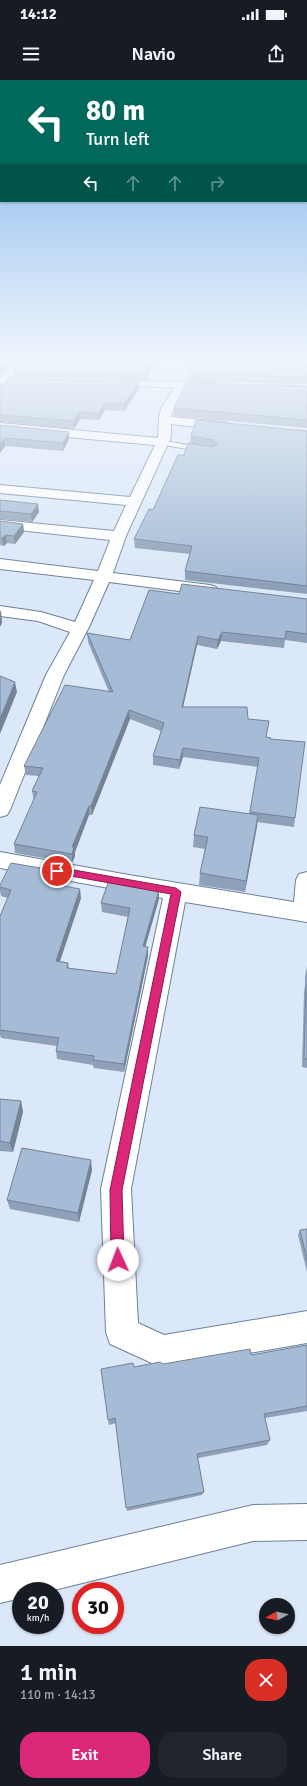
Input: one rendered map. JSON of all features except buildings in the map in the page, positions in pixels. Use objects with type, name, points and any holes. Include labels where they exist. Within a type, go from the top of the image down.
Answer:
[{"type":"street","points":[[87,435],[162,442]]},
{"type":"street","points":[[0,810],[55,675],[82,626],[104,576],[119,536],[136,502],[165,435]]},
{"type":"street","points":[[0,489],[136,502]]},
{"type":"street","points":[[0,524],[119,536]]},
{"type":"street","points":[[0,564],[229,592]]},
{"type":"street","points":[[0,611],[17,612],[51,618],[79,630]]},
{"type":"street","points":[[0,860],[176,892],[305,913],[307,880]]},
{"type":"street","points":[[176,892],[116,1190],[122,1332],[163,1352],[307,1327]]},
{"type":"street","points":[[0,1584],[253,1523],[307,1522]]},
{"type":"lane","points":[[162,442],[212,451]]},
{"type":"route","points":[[57,871],[176,892],[116,1190],[118,1260]]}]
